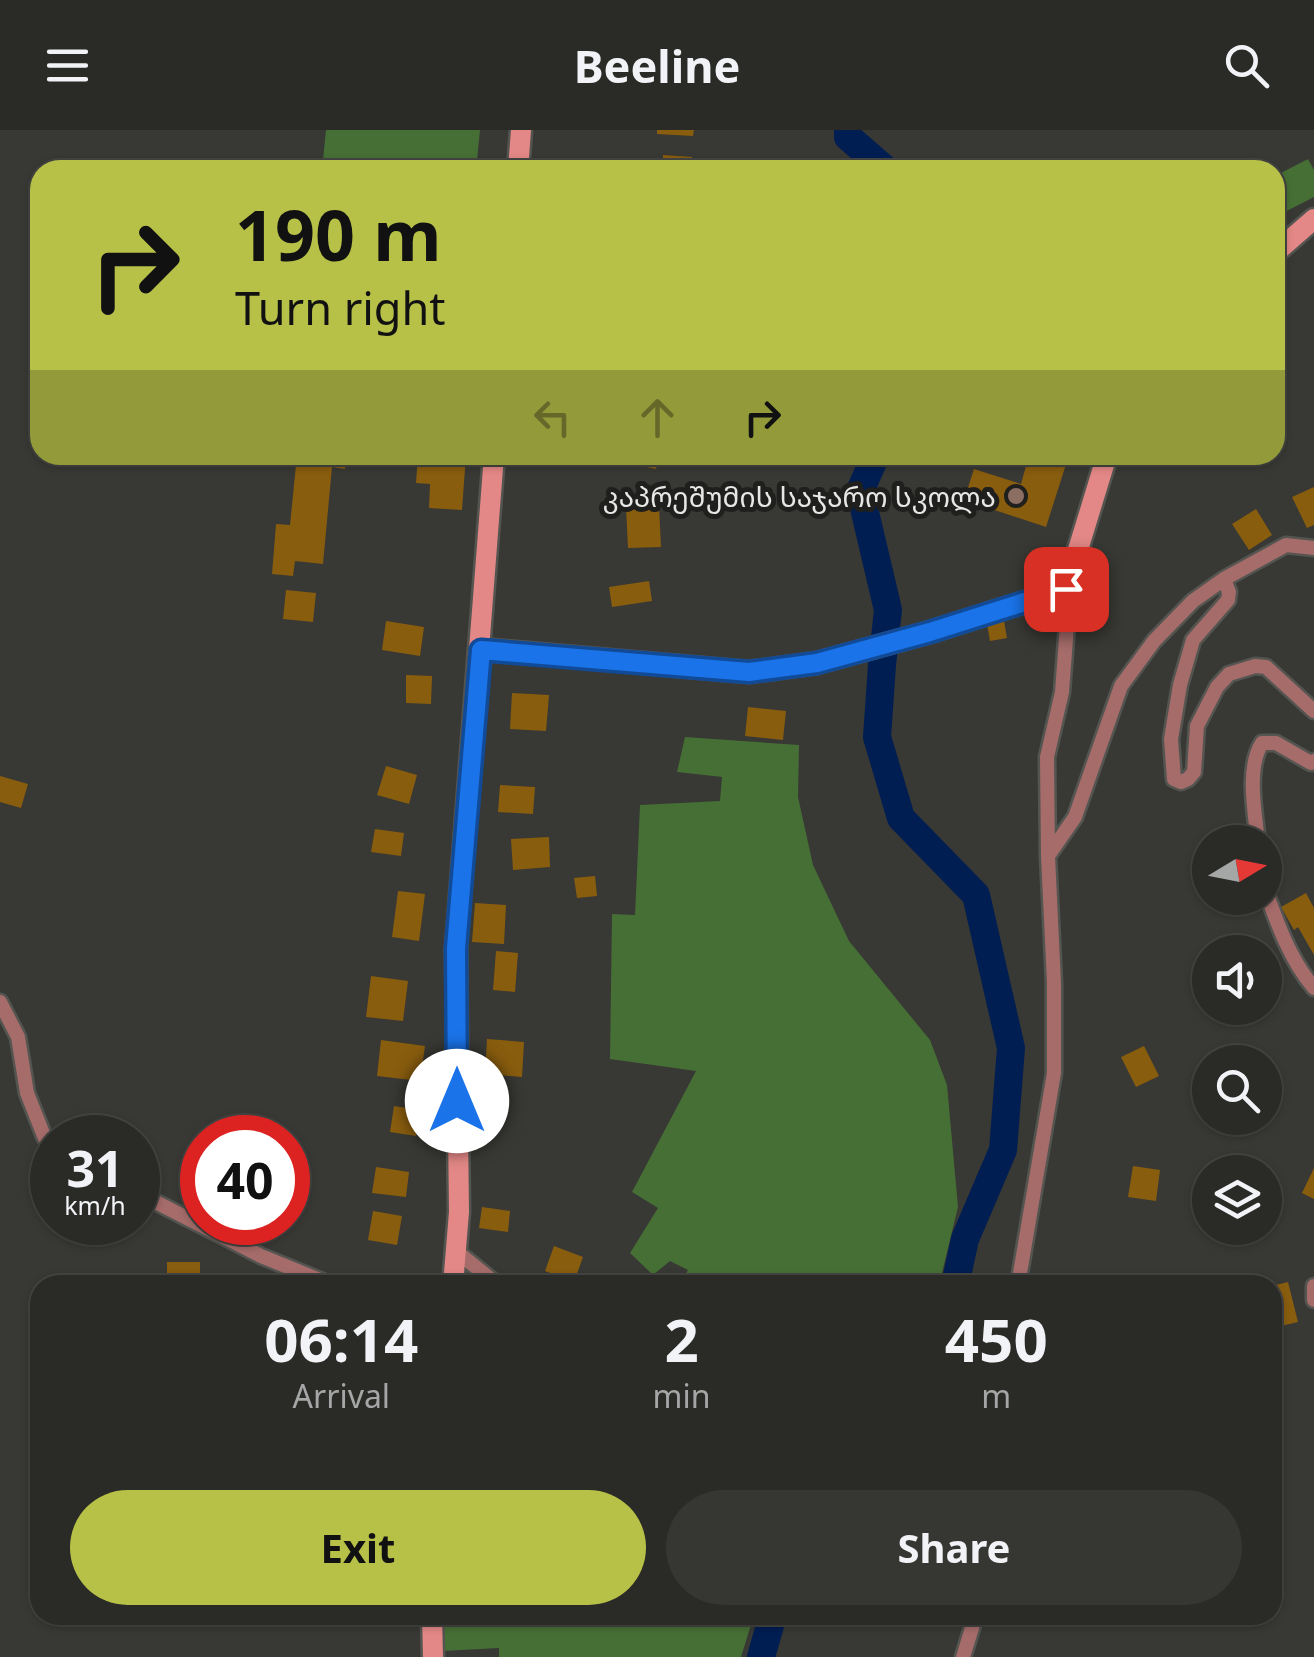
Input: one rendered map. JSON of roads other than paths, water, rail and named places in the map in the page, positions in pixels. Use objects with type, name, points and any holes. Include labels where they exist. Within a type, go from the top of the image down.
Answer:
[{"type":"street","points":[[519,160],[522,130]]},
{"type":"street","points":[[1285,244],[1314,219]]},
{"type":"street","points":[[455,1275],[459,1212],[456,948],[493,465]]},
{"type":"street","points":[[1020,1275],[1054,1073],[1047,758],[1062,692],[1066,589],[1104,465]]},
{"type":"street","points":[[1048,856],[1075,816],[1121,686],[1154,640],[1194,601],[1224,579],[1286,545],[1314,548]]},
{"type":"street","points":[[1224,579],[1228,600],[1194,640],[1180,685],[1171,739],[1174,779],[1181,782],[1194,772],[1197,726],[1217,687],[1230,674],[1255,666],[1266,667],[1314,711]]},
{"type":"street","points":[[481,650],[749,672],[817,663],[1066,589]]},
{"type":"street","points":[[1256,825],[1252,790],[1262,743],[1276,743],[1314,761]]},
{"type":"street","points":[[1274,915],[1304,976],[1314,988]]},
{"type":"street","points":[[0,1002],[18,1037],[36,1115]]},
{"type":"street","points":[[160,1204],[308,1275]]},
{"type":"street","points":[[456,1252],[485,1275]]},
{"type":"street","points":[[1314,1286],[1314,1300]]},
{"type":"street","points":[[432,1625],[433,1657]]},
{"type":"street","points":[[963,1657],[973,1625]]},
{"type":"waterway","points":[[848,130],[848,137],[874,160]]},
{"type":"waterway","points":[[872,465],[860,491],[888,610],[877,737],[901,818],[976,895],[1011,1048],[1003,1150],[965,1239],[957,1275]]},
{"type":"waterway","points":[[761,1657],[770,1625]]},
{"type":"place","name":"კაპრეშუმის საჯარო სკოლა","points":[[1016,496]]}]
